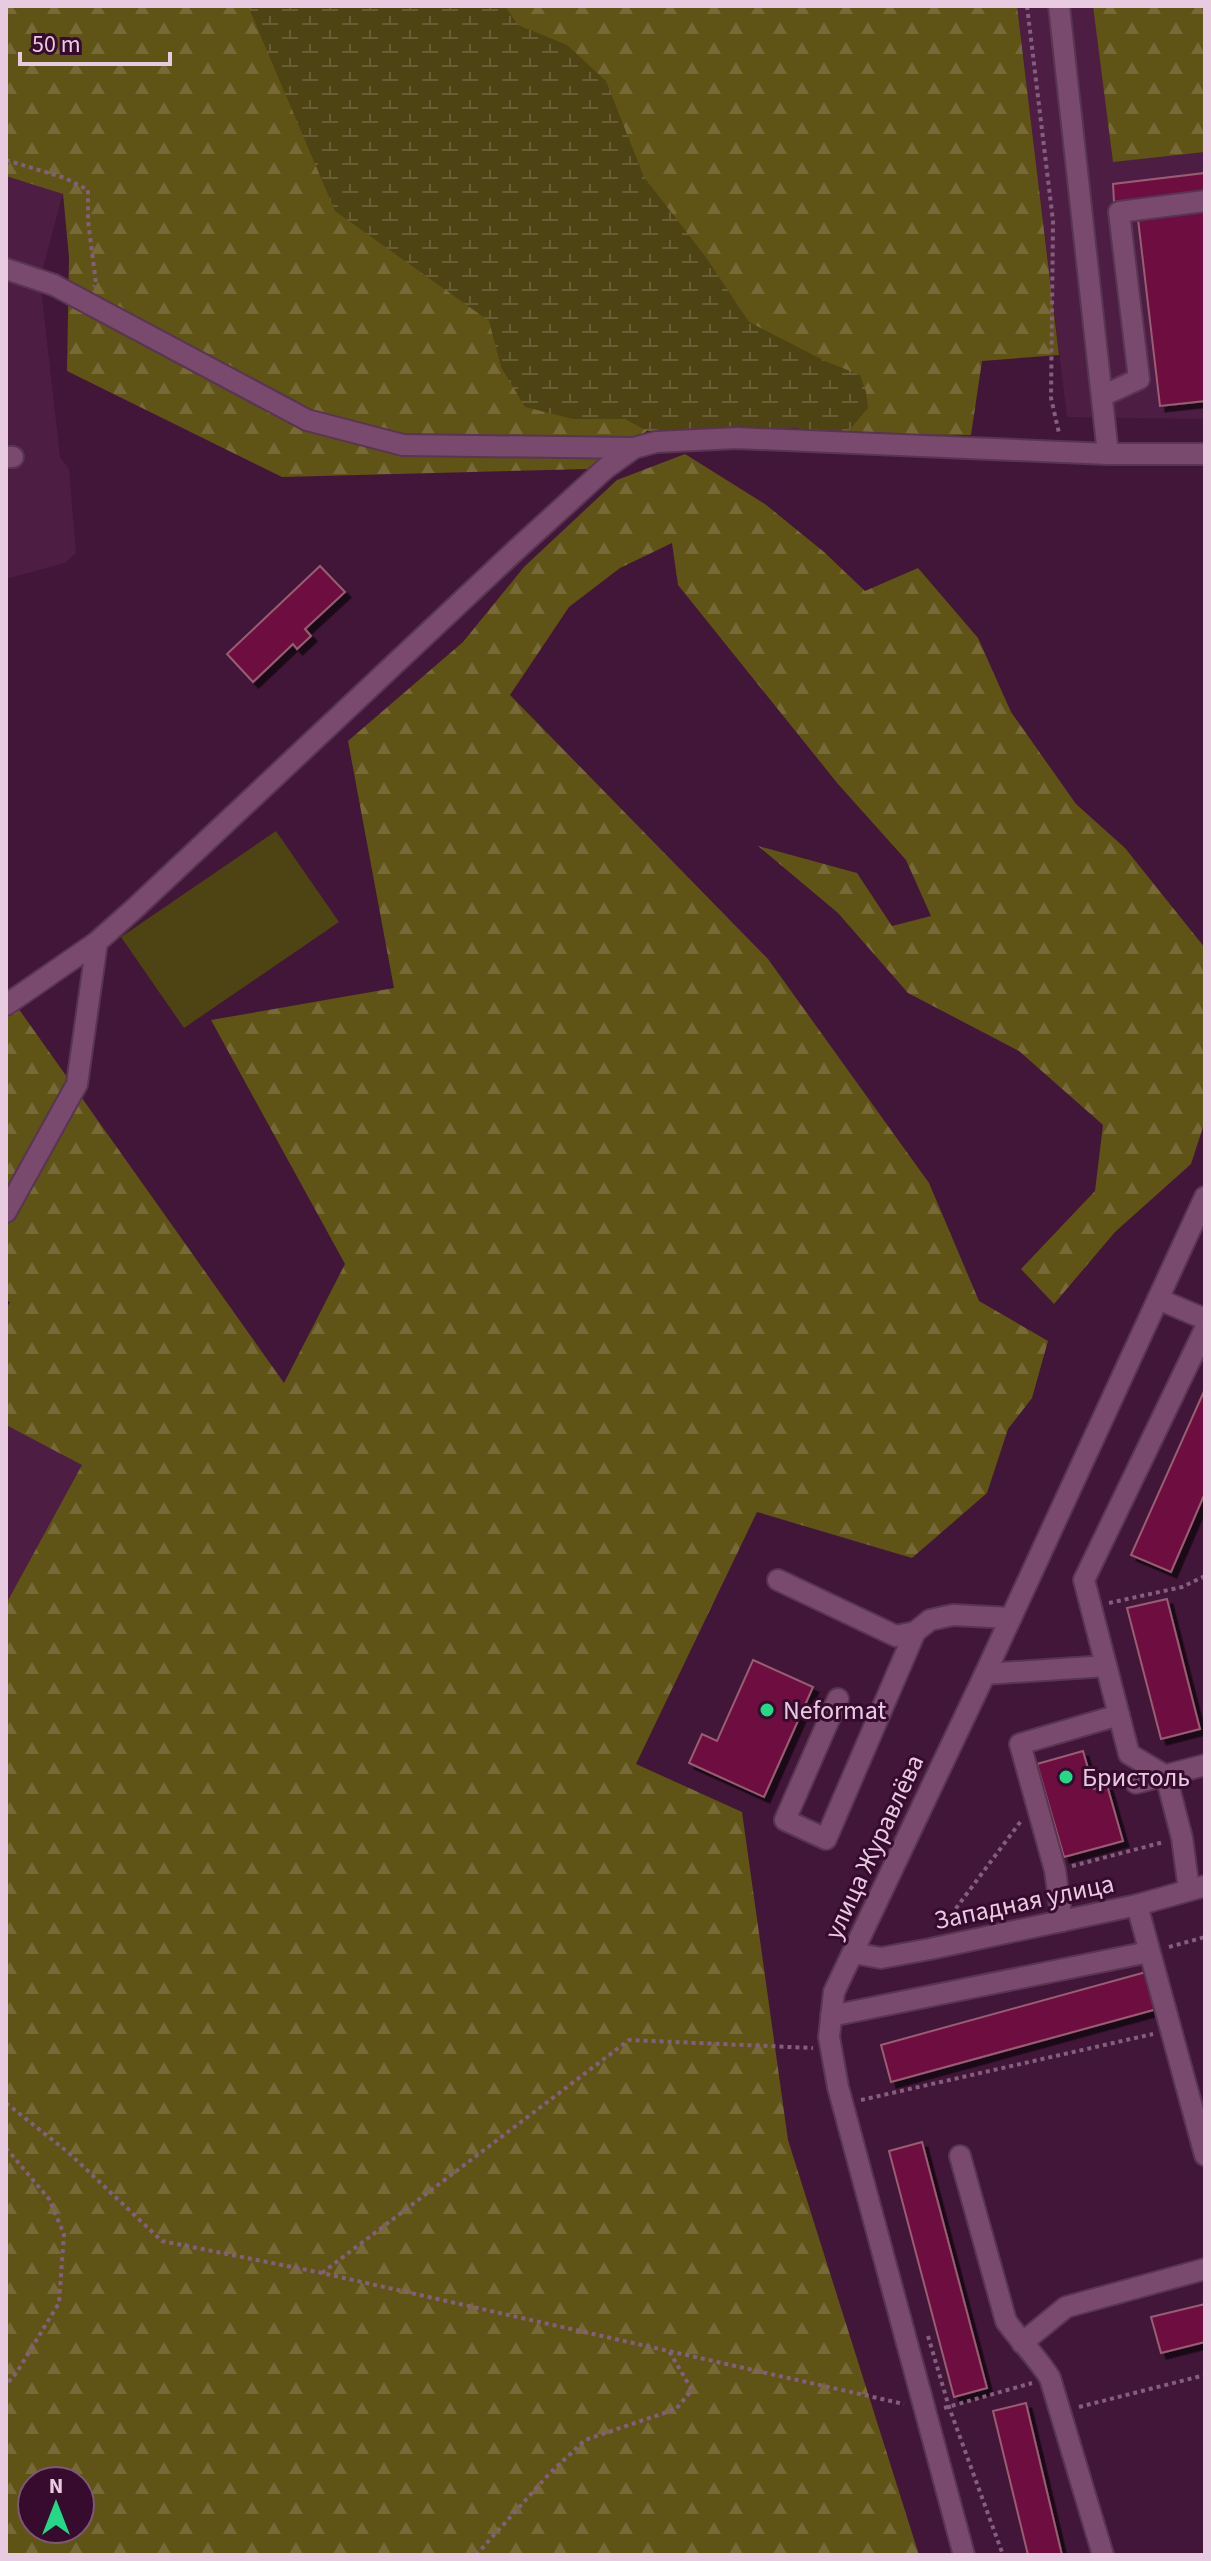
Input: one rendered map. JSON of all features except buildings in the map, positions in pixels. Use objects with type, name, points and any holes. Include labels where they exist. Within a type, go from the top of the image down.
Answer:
[{"type":"street","points":[[1059,6],[1108,454]]},
{"type":"street","points":[[1102,396],[1139,379],[1119,212],[1205,201]]},
{"type":"street","points":[[6,269],[54,285],[307,420],[403,445],[634,448],[656,442],[737,438],[1108,454],[1205,454]]},
{"type":"street","points":[[6,1005],[97,942],[516,550],[606,468],[634,448]]},
{"type":"street","points":[[6,1212],[77,1084],[97,942]]},
{"type":"street","name":"улица Журавлёва","points":[[964,2555],[838,2087],[830,2049],[834,1992],[1205,1197]]},
{"type":"street","points":[[1158,1299],[1205,1319]]},
{"type":"street","points":[[1197,1888],[1166,1776],[1129,1754],[1084,1580],[1205,1329]]},
{"type":"street","points":[[778,1580],[896,1636],[915,1632],[930,1620],[953,1615],[1011,1618]]},
{"type":"street","points":[[838,1699],[785,1820],[826,1839],[915,1632]]},
{"type":"street","points":[[985,1674],[1106,1666]]},
{"type":"street","points":[[1062,1921],[1055,1870],[1020,1744],[1119,1715]]},
{"type":"street","points":[[1136,1783],[1205,1765]]},
{"type":"street","name":"Западная улица","points":[[853,1953],[881,1958],[1137,1905],[1197,1888]]},
{"type":"street","points":[[1137,1905],[1205,2155]]},
{"type":"street","points":[[831,2016],[1149,1952]]},
{"type":"street","points":[[960,2156],[1006,2321],[1050,2378],[1103,2555]]},
{"type":"street","points":[[1022,2343],[1066,2307],[1205,2269]]},
{"type":"path","points":[[1027,6],[1053,221],[1051,398],[1063,452]]},
{"type":"path","points":[[6,160],[65,178],[88,190],[88,221],[96,283],[87,304]]},
{"type":"path","points":[[1091,1607],[1182,1587],[1205,1576]]},
{"type":"path","points":[[951,1915],[1036,1802]]},
{"type":"path","points":[[1055,1870],[1182,1838]]},
{"type":"path","points":[[1149,1952],[1205,1937]]},
{"type":"path","points":[[859,2100],[1172,2030]]},
{"type":"path","points":[[322,2273],[629,2040],[830,2049]]},
{"type":"path","points":[[6,2103],[69,2153],[162,2241],[322,2273],[925,2409],[949,2407],[1050,2378]]},
{"type":"path","points":[[6,2148],[49,2199],[64,2234],[59,2303],[6,2385]]},
{"type":"path","points":[[476,2555],[549,2474],[585,2440],[676,2409],[692,2390],[669,2351]]},
{"type":"path","points":[[1060,2412],[1205,2375]]},
{"type":"path","points":[[949,2407],[1003,2555]]},
{"type":"shaded area","points":[[1017,6],[1093,6],[1113,161],[1205,152],[1205,419],[1067,417]]},
{"type":"shaded area","points":[[6,176],[63,193],[40,279],[60,457],[69,469],[76,553],[65,563],[6,579]]},
{"type":"shaded area","points":[[6,1425],[83,1465],[6,1604]]},
{"type":"green space","points":[[6,6],[1017,6],[1059,355],[982,361],[971,435],[846,434],[796,428],[683,428],[647,431],[588,469],[282,477],[67,371],[69,257],[63,194],[6,176]]},
{"type":"green space","points":[[248,6],[505,6],[518,25],[567,45],[606,81],[644,177],[705,256],[749,322],[825,361],[860,375],[868,408],[846,434],[796,428],[647,431],[625,419],[573,419],[525,407],[501,367],[489,321],[335,211]]},
{"type":"green space","points":[[1093,6],[1205,6],[1205,152],[1113,162]]},
{"type":"green space","points":[[685,454],[765,504],[824,552],[865,591],[918,568],[978,638],[1011,712],[1076,804],[1125,848],[1205,948],[1205,1121],[1191,1164],[1115,1232],[1054,1304],[1021,1269],[1095,1191],[1103,1125],[1019,1051],[908,993],[838,913],[758,846],[857,873],[892,926],[931,916],[906,860],[838,784],[678,585],[672,543],[620,568],[569,607],[510,695],[768,959],[929,1183],[979,1301],[1048,1341],[1032,1398],[1008,1429],[987,1493],[912,1558],[757,1512],[636,1764],[742,1812],[788,2140],[919,2555],[6,2555],[6,1604],[82,1465],[6,1425],[6,1309],[10,1302],[6,1300],[6,991],[284,1383],[345,1264],[211,1020],[394,988],[348,741],[463,642],[524,567],[617,480]]},
{"type":"green space","points":[[276,831],[339,922],[184,1028],[121,937]]},
{"type":"place","name":"Neformat","points":[[767,1710]]},
{"type":"place","name":"Бристоль","points":[[1066,1777]]}]
